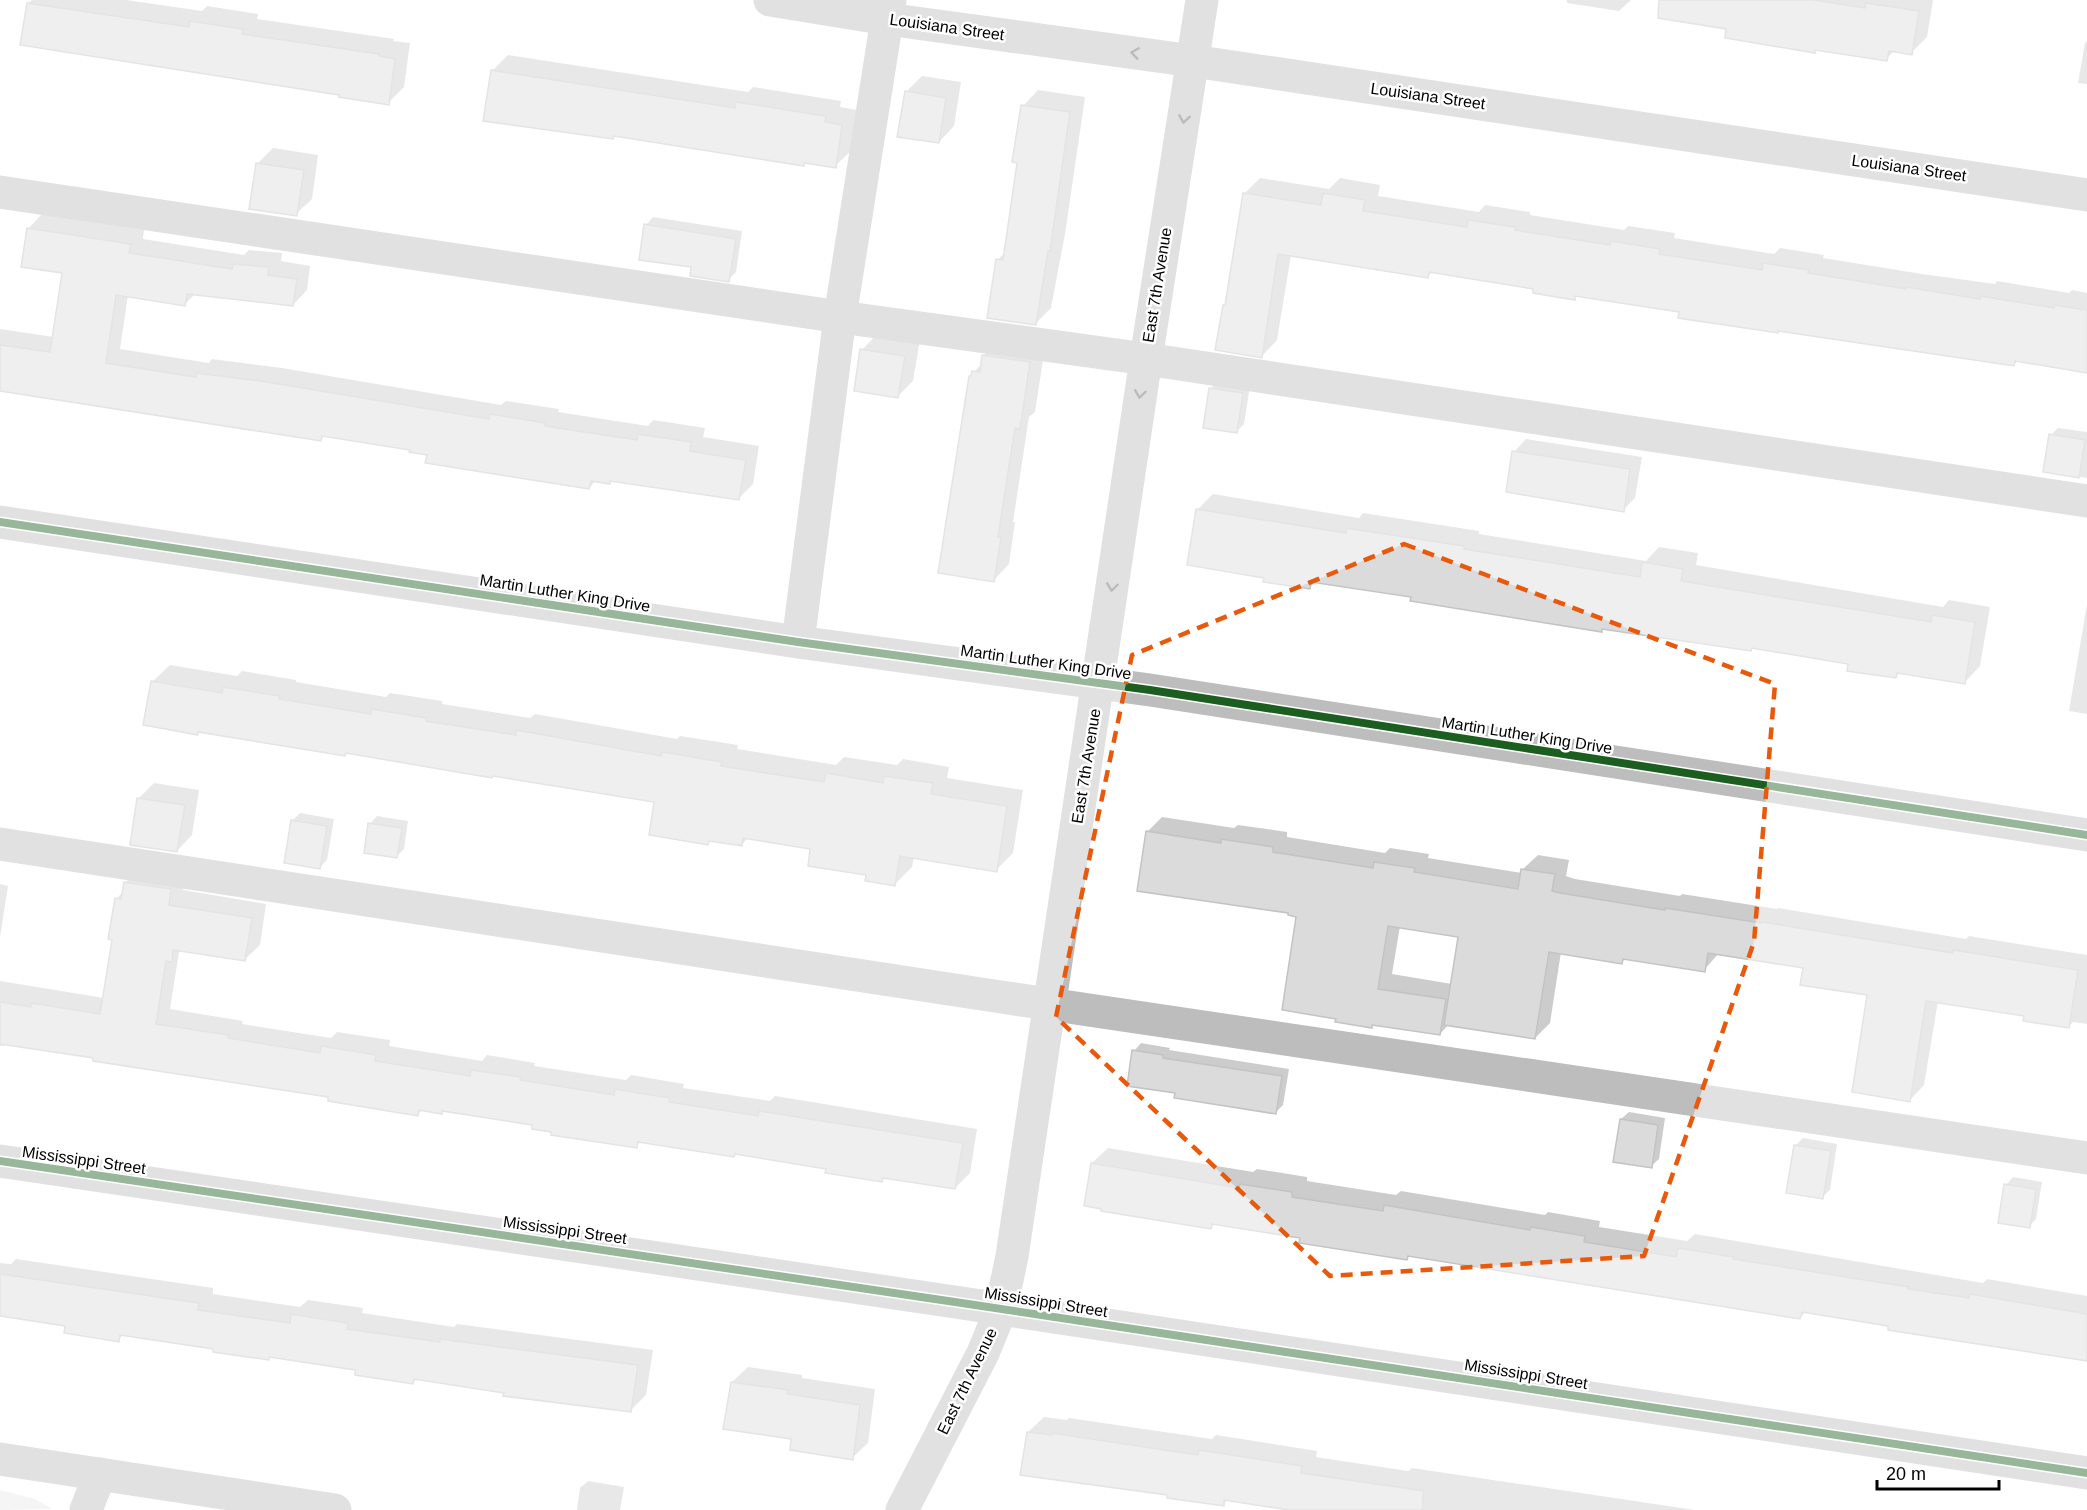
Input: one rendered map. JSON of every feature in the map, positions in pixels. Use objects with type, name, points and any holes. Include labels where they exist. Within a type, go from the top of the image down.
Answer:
[{"type":"street","name":"Louisiana Street","points":[[770,0],[889,9],[1193,61],[2087,195]]},
{"type":"street","name":"East 7th Avenue","points":[[902,1510],[983,1353],[1001,1310],[1012,1256],[1202,0]]},
{"type":"street","points":[[798,642],[840,317],[889,9]]},
{"type":"street","points":[[0,192],[840,317],[1146,359],[2087,501]]},
{"type":"street","name":"Martin Luther King Drive","points":[[0,522],[798,642],[1098,683],[2087,835]]},
{"type":"street","points":[[0,844],[1050,1004],[2087,1158]]},
{"type":"street","name":"Mississippi Street","points":[[0,1161],[2087,1473]]},
{"type":"street","points":[[0,1459],[335,1510]]},
{"type":"street","points":[[86,1510],[100,1474]]},
{"type":"highlighted area","points":[[1404,544],[1775,684],[1754,942],[1644,1256],[1330,1276],[1056,1017],[1132,655]]},
{"type":"shaded area","points":[[0,1490],[35,1499],[52,1509],[0,1510]]},
{"type":"building","points":[[1659,0],[1813,0],[1865,8],[1866,3],[1919,11],[1912,55],[1889,51],[1887,61],[1815,50],[1815,53],[1725,38],[1726,29],[1658,18]]},
{"type":"building","points":[[27,3],[189,27],[190,21],[243,29],[242,34],[379,54],[379,56],[395,59],[389,105],[339,97],[339,95],[20,45]]},
{"type":"building","points":[[491,70],[735,108],[736,102],[826,116],[825,122],[842,125],[836,168],[804,163],[804,166],[614,136],[613,139],[483,121]]},
{"type":"building","points":[[905,91],[946,98],[939,143],[897,137]]},
{"type":"building","points":[[1021,105],[1070,112],[1050,251],[1048,251],[1036,325],[987,318],[996,259],[1003,260],[1017,163],[1012,162]]},
{"type":"building","points":[[256,163],[304,170],[297,216],[249,209]]},
{"type":"building","points":[[1243,193],[1321,205],[1323,193],[1365,200],[1363,211],[1467,227],[1468,220],[1610,245],[1611,241],[1660,249],[1659,254],[1762,270],[1763,263],[1906,289],[1907,287],[1980,299],[1980,296],[2054,308],[2055,305],[2087,310],[2087,373],[2015,361],[2014,366],[1778,331],[1778,333],[1678,318],[1679,312],[1575,296],[1575,300],[1533,293],[1533,289],[1429,272],[1428,278],[1278,254],[1262,358],[1215,350],[1223,305],[1225,305]]},
{"type":"building","points":[[644,224],[736,239],[729,282],[690,276],[691,267],[639,260]]},
{"type":"building","points":[[27,228],[131,244],[129,253],[232,269],[233,264],[269,267],[268,275],[297,279],[293,306],[187,294],[185,306],[116,295],[106,363],[196,377],[196,373],[267,382],[489,419],[490,414],[545,423],[545,426],[637,440],[638,434],[691,442],[690,451],[746,460],[739,500],[610,481],[610,484],[591,481],[589,489],[425,463],[427,455],[409,452],[410,450],[322,436],[321,441],[0,391],[0,345],[50,352],[62,273],[21,267]]},
{"type":"building","points":[[860,349],[905,356],[898,398],[854,391]]},
{"type":"building","points":[[982,355],[1030,362],[1020,429],[1015,428],[998,537],[1001,538],[994,582],[938,573],[969,376],[972,371],[980,372]]},
{"type":"building","points":[[1209,388],[1243,393],[1237,433],[1203,428]]},
{"type":"building","points":[[2049,434],[2085,440],[2079,478],[2043,472]]},
{"type":"building","points":[[1512,451],[1630,469],[1624,512],[1506,492]]},
{"type":"building","points":[[1196,509],[1346,533],[1346,528],[1464,546],[1464,549],[1640,577],[1642,562],[1683,569],[1681,581],[1931,622],[1932,615],[1975,622],[1965,684],[1897,673],[1896,678],[1847,671],[1848,664],[1752,648],[1751,651],[1602,629],[1602,632],[1410,601],[1411,597],[1311,582],[1310,589],[1263,582],[1264,578],[1187,565]]},
{"type":"building","points":[[151,681],[222,693],[223,687],[280,696],[279,699],[371,714],[371,709],[426,718],[426,721],[516,735],[516,730],[661,756],[662,752],[722,762],[721,766],[824,782],[826,773],[883,783],[884,776],[933,783],[931,794],[1007,806],[997,872],[900,856],[895,886],[865,881],[866,875],[808,866],[810,849],[743,838],[742,846],[709,841],[708,845],[649,835],[654,802],[346,753],[345,756],[143,725]]},
{"type":"building","points":[[137,798],[185,805],[177,852],[130,845]]},
{"type":"building","points":[[291,820],[327,826],[320,869],[284,863]]},
{"type":"building","points":[[368,823],[402,828],[397,858],[364,853]]},
{"type":"building","points":[[1146,831],[1221,843],[1221,839],[1273,847],[1273,852],[1373,868],[1374,862],[1415,868],[1414,872],[1518,889],[1521,869],[1555,874],[1552,891],[1560,893],[2078,970],[2069,1028],[2023,1021],[2024,1016],[1926,1001],[1910,1102],[1852,1092],[1867,995],[1800,985],[1803,968],[1708,953],[1705,972],[1623,959],[1622,964],[1549,952],[1535,1039],[1444,1025],[1458,937],[1388,926],[1378,989],[1446,999],[1440,1035],[1335,1022],[1336,1019],[1282,1010],[1296,917],[1288,913],[1137,891]]},
{"type":"building","points":[[124,882],[171,889],[169,905],[252,918],[245,961],[173,950],[172,962],[166,961],[156,1024],[229,1035],[228,1038],[320,1053],[321,1046],[376,1055],[375,1061],[470,1076],[471,1070],[614,1095],[615,1089],[670,1098],[669,1102],[758,1116],[759,1111],[963,1143],[955,1189],[883,1178],[882,1182],[825,1173],[826,1169],[735,1154],[734,1157],[638,1142],[637,1148],[551,1135],[551,1132],[532,1129],[532,1125],[442,1111],[442,1114],[419,1110],[418,1116],[328,1101],[328,1097],[93,1061],[93,1058],[0,1044],[0,1002],[31,1007],[32,1003],[100,1014],[112,940],[108,939],[115,898],[121,899]]},
{"type":"building","points":[[1132,1050],[1163,1055],[1163,1058],[1282,1076],[1276,1114],[1174,1098],[1175,1093],[1127,1086]]},
{"type":"building","points":[[1620,1119],[1658,1125],[1652,1168],[1613,1162]]},
{"type":"building","points":[[1794,1145],[1831,1151],[1823,1199],[1786,1193]]},
{"type":"building","points":[[1091,1163],[1239,1188],[1240,1184],[1292,1192],[1292,1197],[1383,1211],[1384,1205],[1530,1230],[1531,1227],[1585,1236],[1584,1242],[1676,1257],[1678,1248],[1909,1287],[1908,1289],[1969,1298],[1970,1294],[2087,1314],[2087,1361],[1888,1330],[1888,1326],[1802,1312],[1800,1319],[1408,1256],[1407,1260],[1299,1243],[1300,1238],[1212,1224],[1211,1229],[1101,1211],[1101,1209],[1084,1206]]},
{"type":"building","points":[[2004,1184],[2036,1189],[2030,1228],[1998,1223]]},
{"type":"building","points":[[0,1274],[199,1303],[198,1310],[290,1323],[291,1314],[348,1323],[347,1329],[638,1365],[631,1412],[503,1396],[504,1393],[414,1379],[413,1384],[355,1375],[355,1370],[269,1357],[269,1360],[213,1352],[213,1349],[120,1335],[119,1342],[64,1333],[65,1326],[0,1316]]},
{"type":"building","points":[[731,1382],[788,1390],[787,1394],[860,1405],[853,1460],[790,1450],[791,1439],[723,1429]]},
{"type":"building","points":[[1027,1432],[1052,1435],[1052,1433],[1198,1455],[1199,1450],[1302,1466],[1301,1473],[1424,1491],[1422,1510],[1289,1510],[1224,1500],[1224,1506],[1167,1498],[1167,1495],[1020,1475]]},
{"type":"cycle path","points":[[0,522],[798,642],[1150,690],[2087,835]]},
{"type":"cycle path","points":[[0,1161],[2087,1473]]}]
